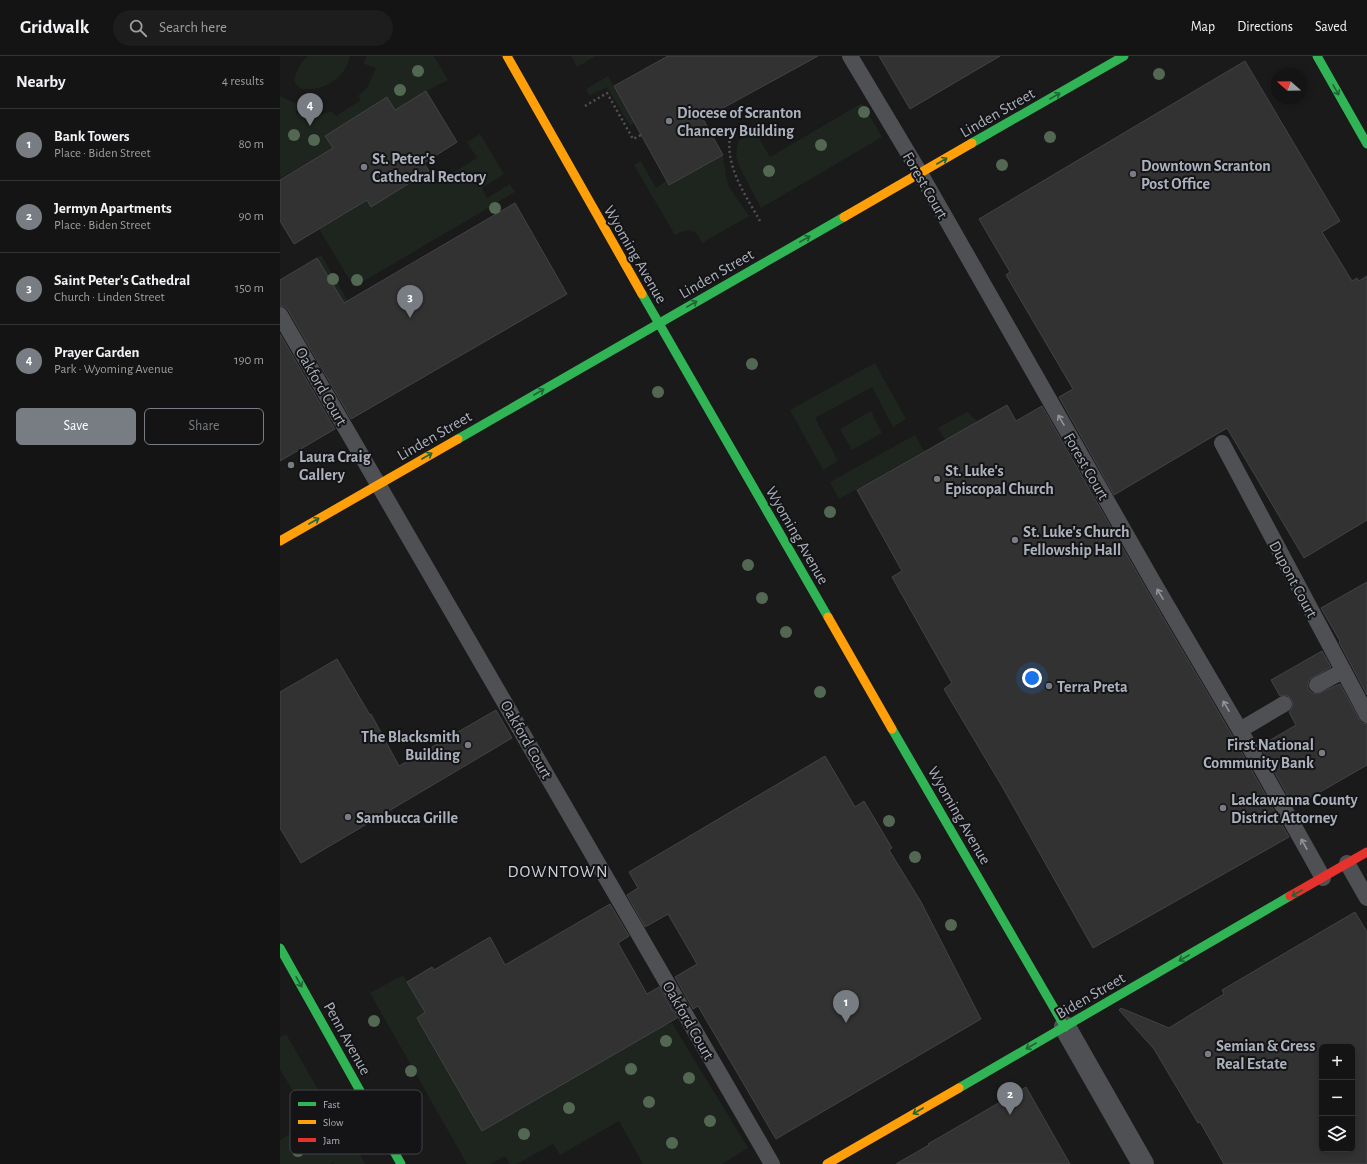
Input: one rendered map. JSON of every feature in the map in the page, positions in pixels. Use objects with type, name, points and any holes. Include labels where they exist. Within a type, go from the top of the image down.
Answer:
[{"type":"main road","name":"Wyoming Avenue","points":[[507,56],[658,324],[1065,1027]]},
{"type":"main road","name":"Linden Street","points":[[280,541],[1124,56]]},
{"type":"main road","points":[[1317,56],[1367,144]]},
{"type":"main road","name":"Biden Street","points":[[827,1164],[1367,852]]},
{"type":"main road","name":"Penn Avenue","points":[[280,948],[360,1090]]},
{"type":"main road","name":"Penn Avenue","points":[[395,1154],[401,1164]]},
{"type":"street","points":[[1065,1027],[1143,1164]]},
{"type":"lane","name":"Forest Court","points":[[850,56],[920,173],[1148,574],[1240,730],[1323,878]]},
{"type":"lane","name":"Oakford Court","points":[[280,315],[772,1164]]},
{"type":"lane","name":"Dupont Court","points":[[1222,443],[1367,715]]},
{"type":"lane","points":[[1317,685],[1343,671]]},
{"type":"lane","points":[[1240,730],[1284,704]]},
{"type":"lane","points":[[1347,863],[1367,898]]},
{"type":"path","points":[[585,106],[607,93],[634,139],[641,135]]},
{"type":"path","points":[[731,131],[729,140],[733,170],[760,221]]},
{"type":"shaded area","points":[[308,56],[350,56],[348,63],[341,74],[326,86],[313,89],[303,89],[298,87],[294,81],[299,68]]},
{"type":"shaded area","points":[[366,56],[434,56],[448,80],[426,91],[395,110],[387,98],[325,135],[333,148],[281,178],[280,96],[297,104],[296,114],[310,115],[328,113],[332,111],[336,116],[361,100],[358,96],[367,88],[376,68],[364,64]]},
{"type":"shaded area","points":[[571,56],[596,56],[577,67]]},
{"type":"shaded area","points":[[608,76],[634,123],[630,126],[607,87],[589,96],[586,89]]},
{"type":"shaded area","points":[[862,103],[882,137],[761,208],[741,170],[736,156],[738,141],[755,132],[770,157]]},
{"type":"shaded area","points":[[480,134],[504,174],[482,188],[487,198],[510,184],[515,192],[354,287],[319,229],[367,200],[371,207],[429,171],[436,183],[477,158],[467,142]]},
{"type":"shaded area","points":[[723,155],[729,187],[749,216],[702,243],[697,234],[688,230],[675,235],[634,165],[641,161],[656,188],[666,181],[669,185]]},
{"type":"shaded area","points":[[321,255],[348,301],[344,303],[316,258]]},
{"type":"shaded area","points":[[875,363],[906,419],[893,427],[872,387],[815,418],[838,461],[823,470],[790,410]]},
{"type":"shaded area","points":[[871,411],[882,433],[852,450],[840,429]]},
{"type":"shaded area","points":[[967,412],[978,422],[945,440],[938,428]]},
{"type":"shaded area","points":[[915,435],[924,451],[839,499],[830,482]]},
{"type":"shaded area","points":[[403,975],[425,1012],[417,1018],[482,1131],[665,1025],[672,1023],[748,1148],[722,1164],[643,1164],[619,1121],[560,1155],[553,1144],[517,1164],[510,1164],[505,1156],[490,1164],[467,1164],[370,993]]},
{"type":"shaded area","points":[[286,1034],[318,1090],[292,1090],[280,1069],[280,1037]]},
{"type":"shaded area","points":[[290,1134],[290,1154],[359,1154],[365,1164],[280,1164],[280,1140]]},
{"type":"building","name":"Diocese of Scranton Chancery Building","points":[[668,56],[818,56],[703,119],[723,155],[669,185],[614,86]]},
{"type":"building","points":[[879,56],[1000,56],[910,109]]},
{"type":"building","points":[[1245,61],[1340,221],[1322,232],[1352,281],[1357,278],[1359,281],[1367,276],[1367,520],[1304,558],[1227,428],[1114,495],[1059,397],[1073,389],[1006,275],[1010,272],[979,219]]},
{"type":"building","name":"St. Peter's Cathedral Rectory","points":[[426,91],[457,142],[424,163],[429,171],[371,207],[367,200],[294,244],[280,221],[280,180],[333,148],[325,136],[387,97],[395,110]]},
{"type":"building","points":[[515,203],[567,294],[351,419],[288,310],[285,307],[280,306],[280,280],[317,258],[344,303]]},
{"type":"building","points":[[280,334],[335,429],[280,461]]},
{"type":"building","points":[[1007,405],[1016,421],[1042,406],[1148,592],[1232,735],[1289,837],[1093,948],[1003,788],[944,689],[952,683],[892,577],[902,571],[857,490]]},
{"type":"building","points":[[1367,582],[1367,695],[1339,642],[1340,641],[1321,608]]},
{"type":"building","name":"First National Community Bank","points":[[1322,651],[1331,667],[1309,680],[1308,689],[1312,693],[1317,694],[1340,684],[1359,719],[1362,723],[1367,724],[1367,765],[1294,807],[1260,746],[1296,725],[1289,712],[1293,704],[1292,700],[1288,696],[1280,696],[1271,680]]},
{"type":"building","points":[[337,659],[370,715],[371,714],[399,766],[496,710],[512,738],[301,863],[280,828],[280,692]]},
{"type":"building","points":[[825,756],[855,807],[864,801],[892,848],[889,850],[921,902],[981,1019],[776,1139],[698,1006],[693,1009],[675,977],[697,964],[668,914],[645,927],[627,895],[638,888],[629,872]]},
{"type":"building","points":[[610,904],[629,936],[618,943],[647,994],[659,987],[677,1018],[482,1131],[417,1018],[425,1012],[407,982],[432,967],[434,970],[490,937],[505,965]]},
{"type":"building","points":[[1355,912],[1367,932],[1367,1164],[1224,1164],[1200,1122],[1198,1123],[1154,1049],[1119,1010],[1121,1008],[1169,1028],[1224,994],[1222,990]]},
{"type":"building","points":[[1026,1087],[1070,1164],[896,1164],[929,1145],[928,1144]]},
{"type":"traffic: fast","points":[[972,143],[1124,56]]},
{"type":"traffic: fast","points":[[1317,56],[1367,144]]},
{"type":"traffic: fast","points":[[458,439],[844,217]]},
{"type":"traffic: fast","points":[[642,294],[828,617]]},
{"type":"traffic: fast","points":[[892,729],[1065,1027]]},
{"type":"traffic: fast","points":[[959,1088],[1290,896]]},
{"type":"traffic: fast","points":[[280,948],[360,1090]]},
{"type":"traffic: fast","points":[[395,1154],[401,1164]]},
{"type":"traffic: slow","points":[[507,56],[642,294]]},
{"type":"traffic: slow","points":[[844,217],[972,143]]},
{"type":"traffic: slow","points":[[280,541],[458,439]]},
{"type":"traffic: slow","points":[[828,617],[892,729]]},
{"type":"traffic: slow","points":[[827,1164],[959,1088]]},
{"type":"traffic: jam","points":[[1290,896],[1367,852]]},
{"type":"place","name":"Diocese of Scranton Chancery Building","points":[[669,121]]},
{"type":"place","name":"Prayer Garden","points":[[310,126]]},
{"type":"place","name":"St. Peter's Cathedral Rectory","points":[[364,167]]},
{"type":"place","name":"Downtown Scranton Post Office","points":[[1133,174]]},
{"type":"place","name":"Saint Peter's Cathedral","points":[[410,318]]},
{"type":"place","name":"Laura Craig Gallery","points":[[291,465]]},
{"type":"place","name":"St. Luke's Episcopal Church","points":[[937,479]]},
{"type":"place","name":"St. Luke's Church Fellowship Hall","points":[[1015,540]]},
{"type":"place","name":"Terra Preta","points":[[1049,686]]},
{"type":"place","name":"The Blacksmith Building","points":[[468,745]]},
{"type":"place","name":"First National Community Bank","points":[[1322,753]]},
{"type":"place","name":"Lackawanna County District Attorney","points":[[1223,808]]},
{"type":"place","name":"Sambucca Grille","points":[[348,817]]},
{"type":"place","name":"Bank Towers","points":[[846,1023]]},
{"type":"place","name":"Semian & Gress Real Estate","points":[[1208,1054]]},
{"type":"place","name":"Jermyn Apartments","points":[[1010,1115]]},
{"type":"district","name":"DOWNTOWN","points":[[558,871]]}]
